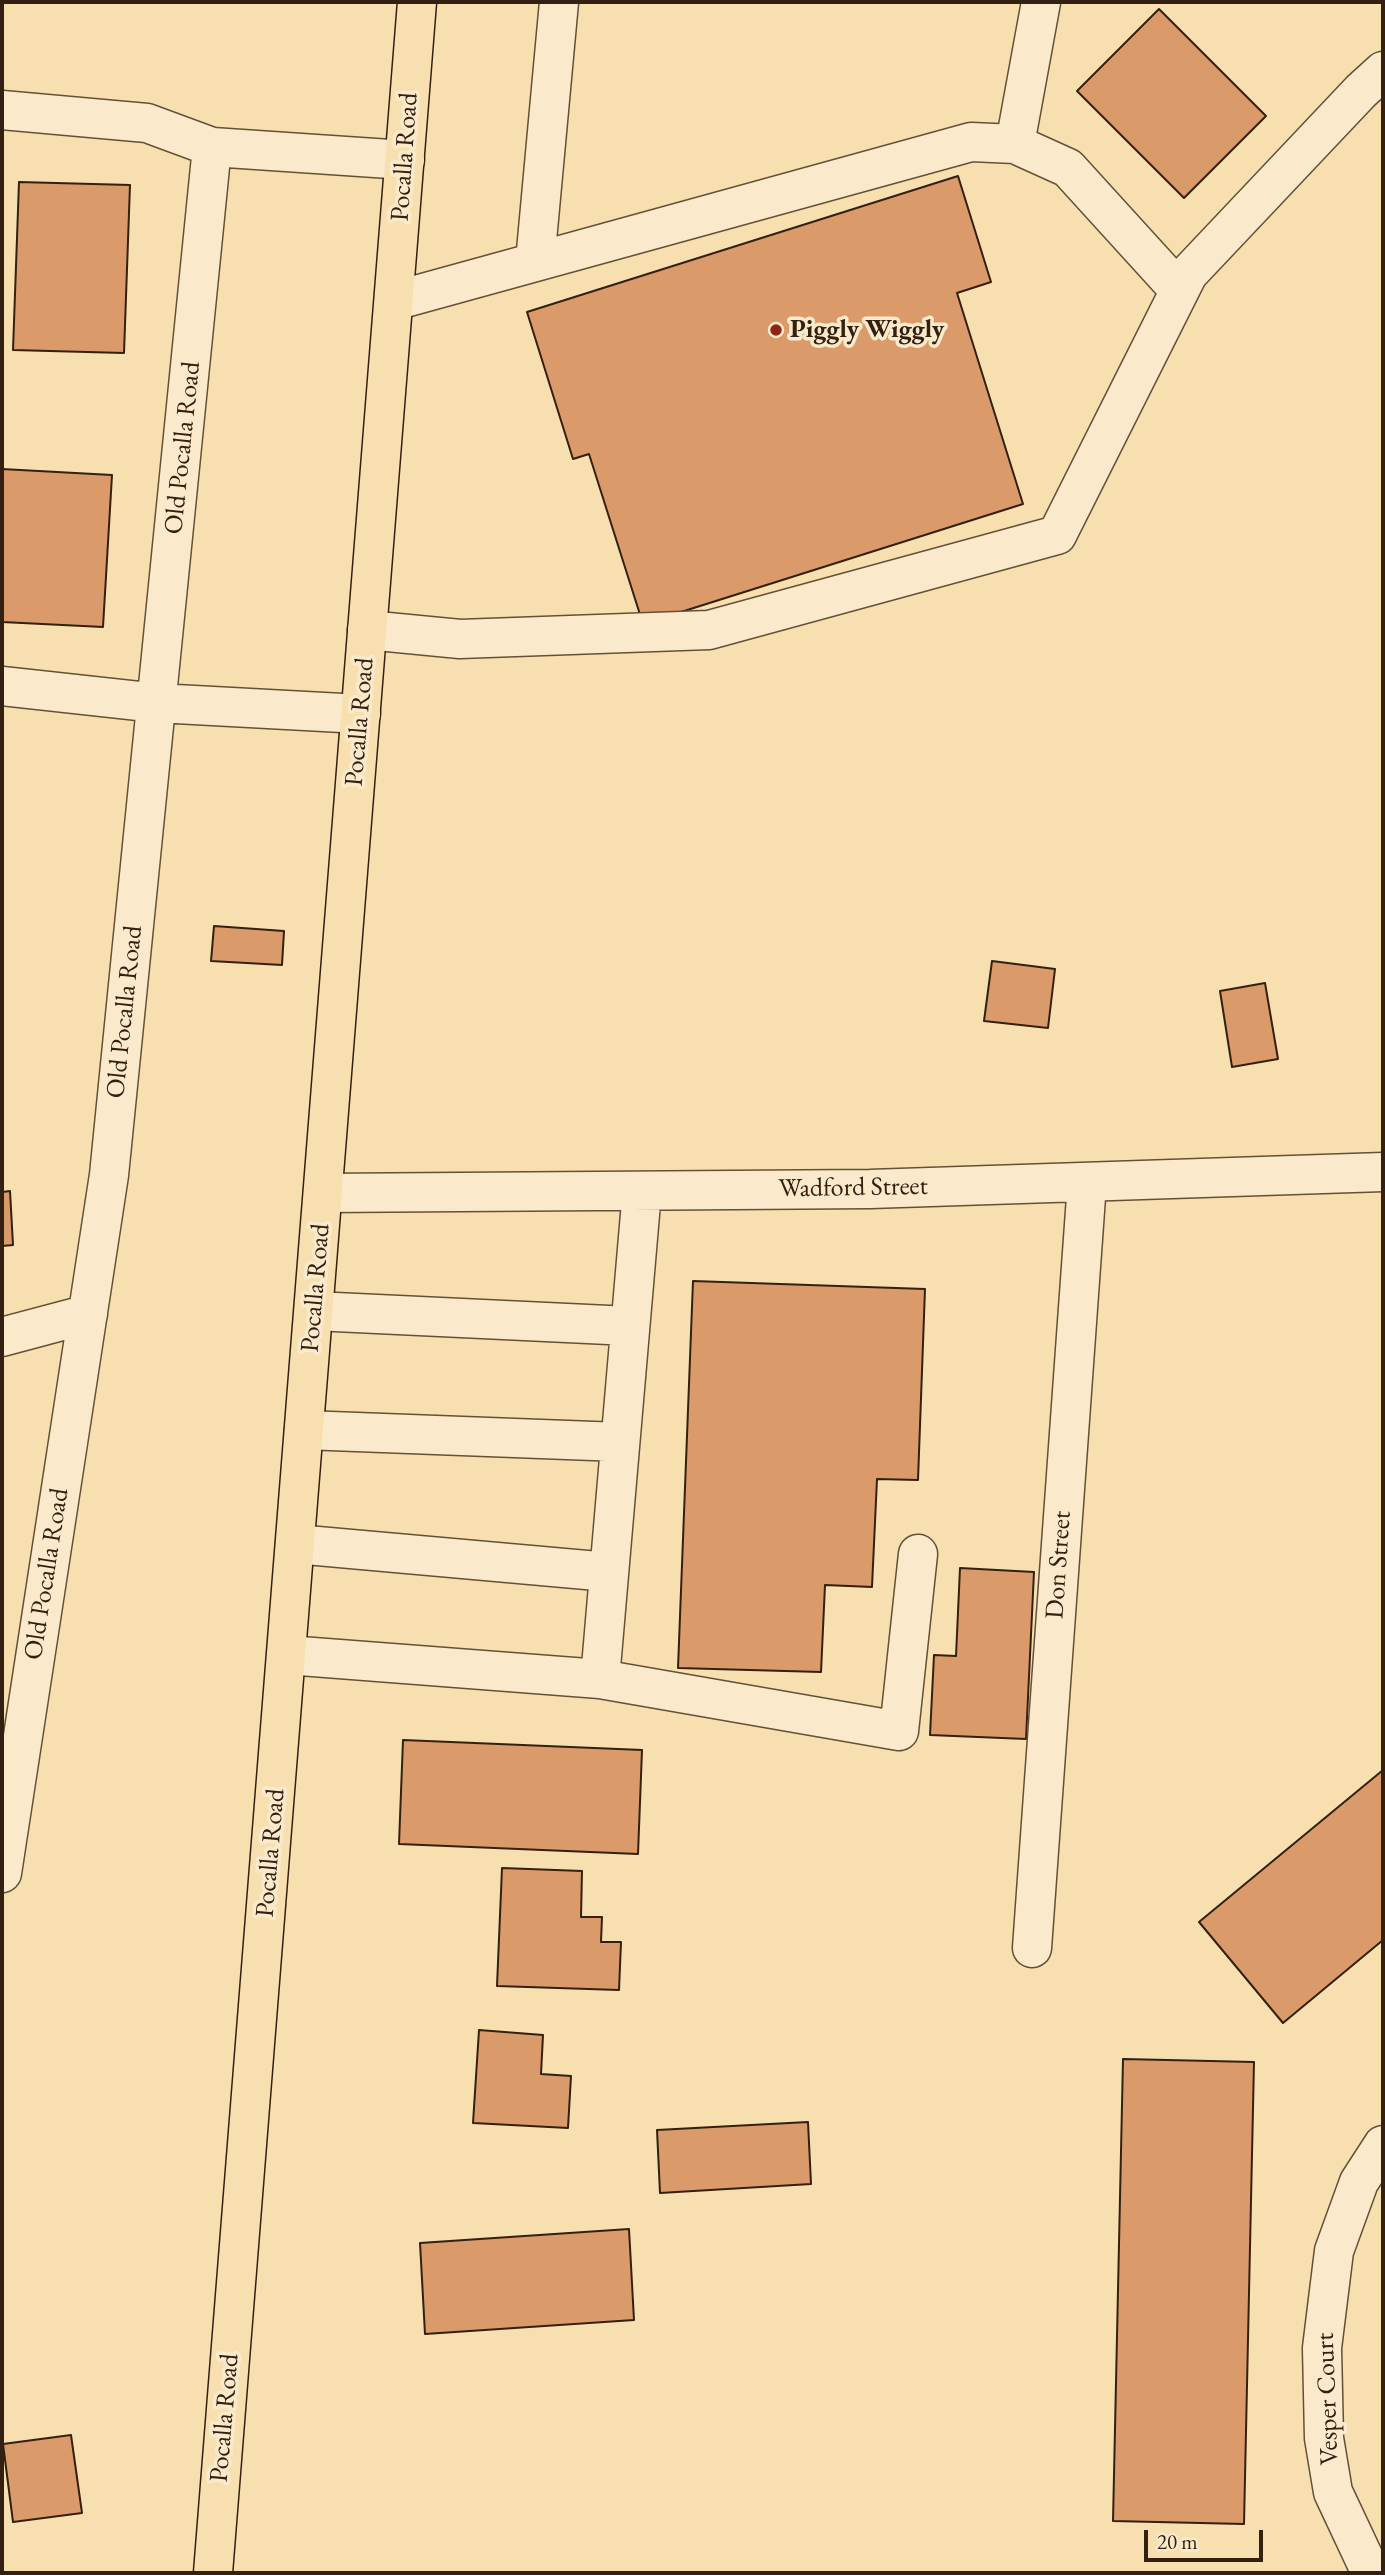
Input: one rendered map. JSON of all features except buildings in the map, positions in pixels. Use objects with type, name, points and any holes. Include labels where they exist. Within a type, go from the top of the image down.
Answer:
[{"type":"main road","name":"Pocalla Road","points":[[213,2573],[417,2]]},
{"type":"street","points":[[535,262],[559,2]]},
{"type":"street","points":[[1015,144],[1041,2]]},
{"type":"street","points":[[367,631],[460,639],[709,630],[1057,535],[1188,274],[1383,71]]},
{"type":"street","points":[[2,110],[147,123],[212,147],[405,160]]},
{"type":"street","points":[[394,301],[971,142],[1015,144],[1068,168],[1179,290]]},
{"type":"street","name":"Old Pocalla Road","points":[[2,1873],[109,1175],[212,147]]},
{"type":"street","points":[[2,686],[157,703],[361,714]]},
{"type":"street","name":"Wadford Street","points":[[323,1193],[870,1189],[1383,1172]]},
{"type":"street","name":"Don Street","points":[[1032,1948],[1087,1183]]},
{"type":"street","points":[[600,1679],[642,1191]]},
{"type":"street","points":[[314,1311],[630,1326]]},
{"type":"street","points":[[2,1337],[88,1314]]},
{"type":"street","points":[[304,1430],[620,1442]]},
{"type":"street","points":[[295,1544],[609,1572]]},
{"type":"street","points":[[287,1655],[600,1679],[899,1731],[918,1554]]},
{"type":"street","name":"Vesper Court","points":[[1371,2573],[1333,2492],[1324,2438],[1322,2348],[1334,2251],[1359,2182],[1383,2145]]},
{"type":"place","name":"Piggly Wiggly","points":[[776,330]]}]
